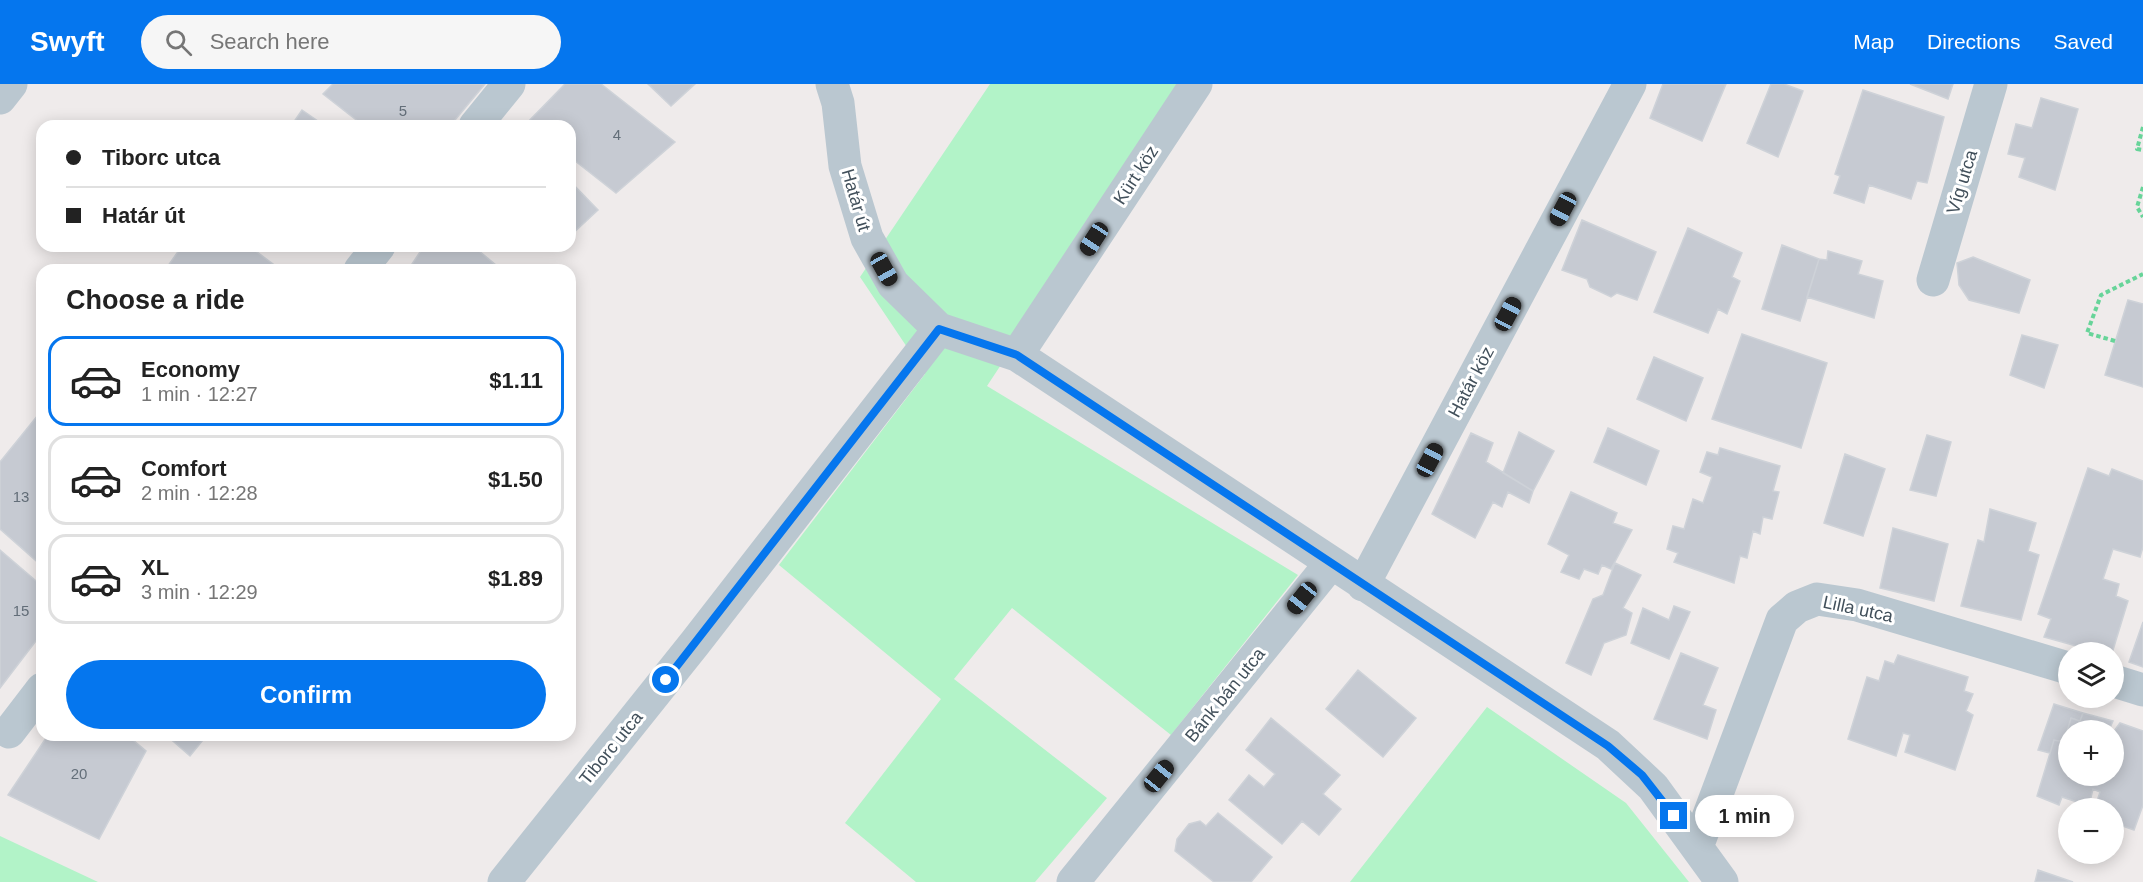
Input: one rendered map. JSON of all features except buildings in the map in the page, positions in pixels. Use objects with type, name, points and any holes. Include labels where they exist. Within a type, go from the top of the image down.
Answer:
[{"type":"street","points":[[0,98],[11,84]]},
{"type":"street","points":[[480,120],[509,84]]},
{"type":"street","name":"Határ út","points":[[832,84],[838,103],[845,166],[867,238],[893,284],[939,329],[1017,355],[1608,746],[1653,787],[1722,882]]},
{"type":"street","name":"Kürt köz","points":[[1017,355],[1196,84]]},
{"type":"street","name":"Határ köz","points":[[1362,585],[1630,84]]},
{"type":"street","name":"Víg utca","points":[[1933,280],[1991,84]]},
{"type":"street","points":[[365,264],[374,252]]},
{"type":"street","name":"Tiborc utca","points":[[504,882],[695,643],[939,329]]},
{"type":"street","name":"Bánk bán utca","points":[[1073,882],[1331,563]]},
{"type":"street","name":"Lilla utca","points":[[1696,847],[1782,620],[1797,607],[1817,600],[1857,605],[2058,665]]},
{"type":"street","points":[[2124,684],[2143,690]]},
{"type":"street","points":[[9,732],[36,696]]},
{"type":"path","points":[[2143,127],[2137,149],[2143,150]]},
{"type":"path","points":[[2143,187],[2137,207],[2143,217]]},
{"type":"path","points":[[2115,341],[2087,333],[2101,295],[2143,273]]},
{"type":"green space","points":[[990,84],[1186,84],[987,386],[1298,575],[1171,735],[1012,608],[954,679],[1107,798],[1035,882],[916,882],[845,823],[941,699],[779,565],[925,374],[860,277]]},
{"type":"green space","points":[[1487,707],[1626,803],[1689,882],[1350,882]]},
{"type":"green space","points":[[0,836],[98,882],[0,882]]},
{"type":"route","points":[[666,680],[939,329],[1017,355],[1608,746],[1642,775],[1674,816]]}]
